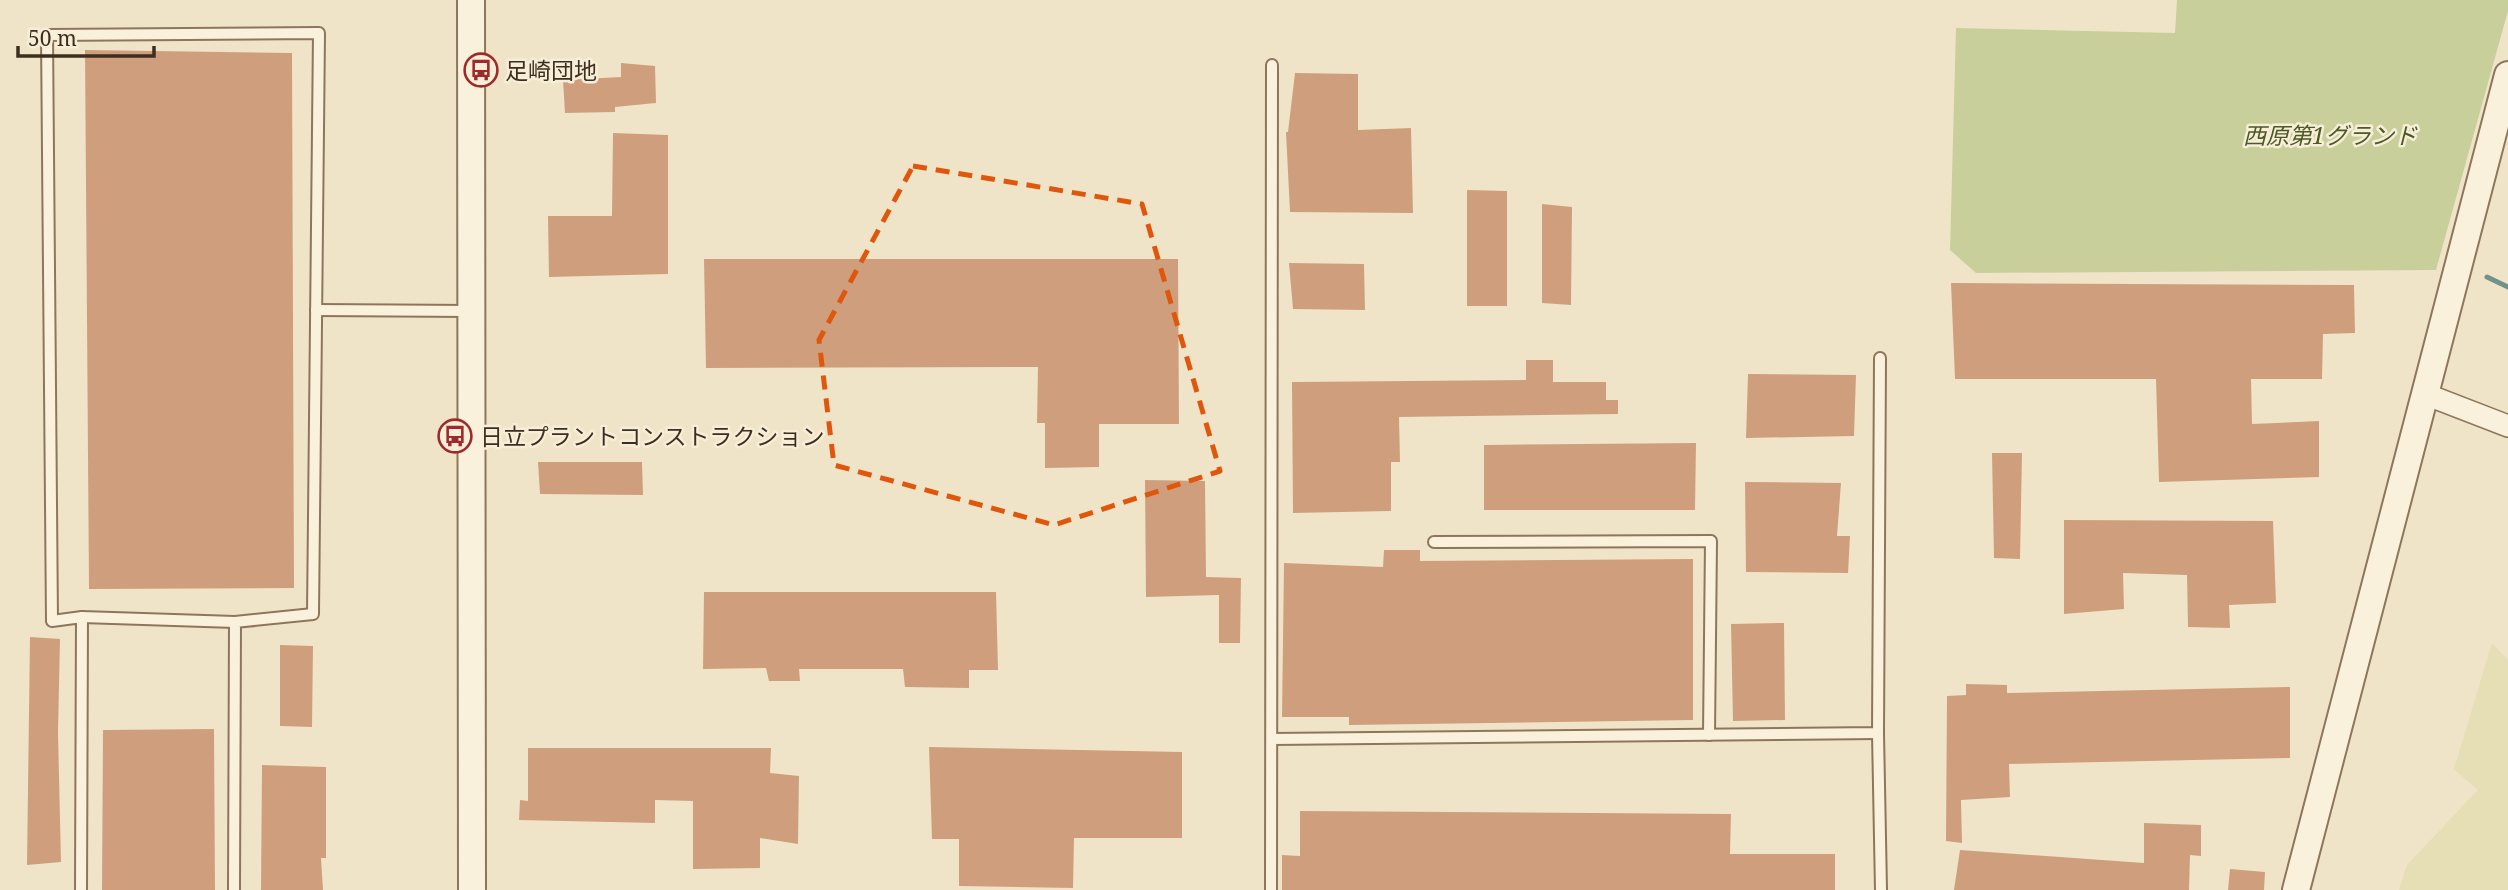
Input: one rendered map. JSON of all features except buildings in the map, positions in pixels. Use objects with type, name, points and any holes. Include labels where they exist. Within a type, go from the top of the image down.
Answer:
[{"type":"street","points":[[471,0],[472,890]]},
{"type":"street","points":[[2296,890],[2508,75]]},
{"type":"street","points":[[2425,394],[2508,426]]},
{"type":"lane","points":[[319,33],[316,310],[313,614],[235,622],[82,617],[52,621],[47,35],[319,33]]},
{"type":"lane","points":[[1271,890],[1272,65]]},
{"type":"lane","points":[[316,310],[471,311]]},
{"type":"lane","points":[[1880,358],[1878,733],[1881,890]]},
{"type":"lane","points":[[1434,542],[1711,541],[1709,735]]},
{"type":"lane","points":[[81,890],[82,617]]},
{"type":"lane","points":[[234,890],[235,622]]},
{"type":"lane","points":[[1272,739],[1878,733]]},
{"type":"highlighted area","points":[[913,166],[1142,204],[1220,471],[1054,525],[834,465],[819,340]]},
{"type":"shaded area","points":[[2492,643],[2508,660],[2508,890],[2399,890],[2407,865],[2478,790],[2454,769]]},
{"type":"green space","name":"西原第1グランド","points":[[2177,0],[2508,0],[2508,11],[2436,270],[1976,273],[1950,250],[1956,28],[2175,33]]},
{"type":"waterway","points":[[2487,277],[2508,287]]},
{"type":"place","name":"足崎団地","points":[[481,70]]},
{"type":"place","name":"日立プラントコンストラクション","points":[[455,436]]}]
